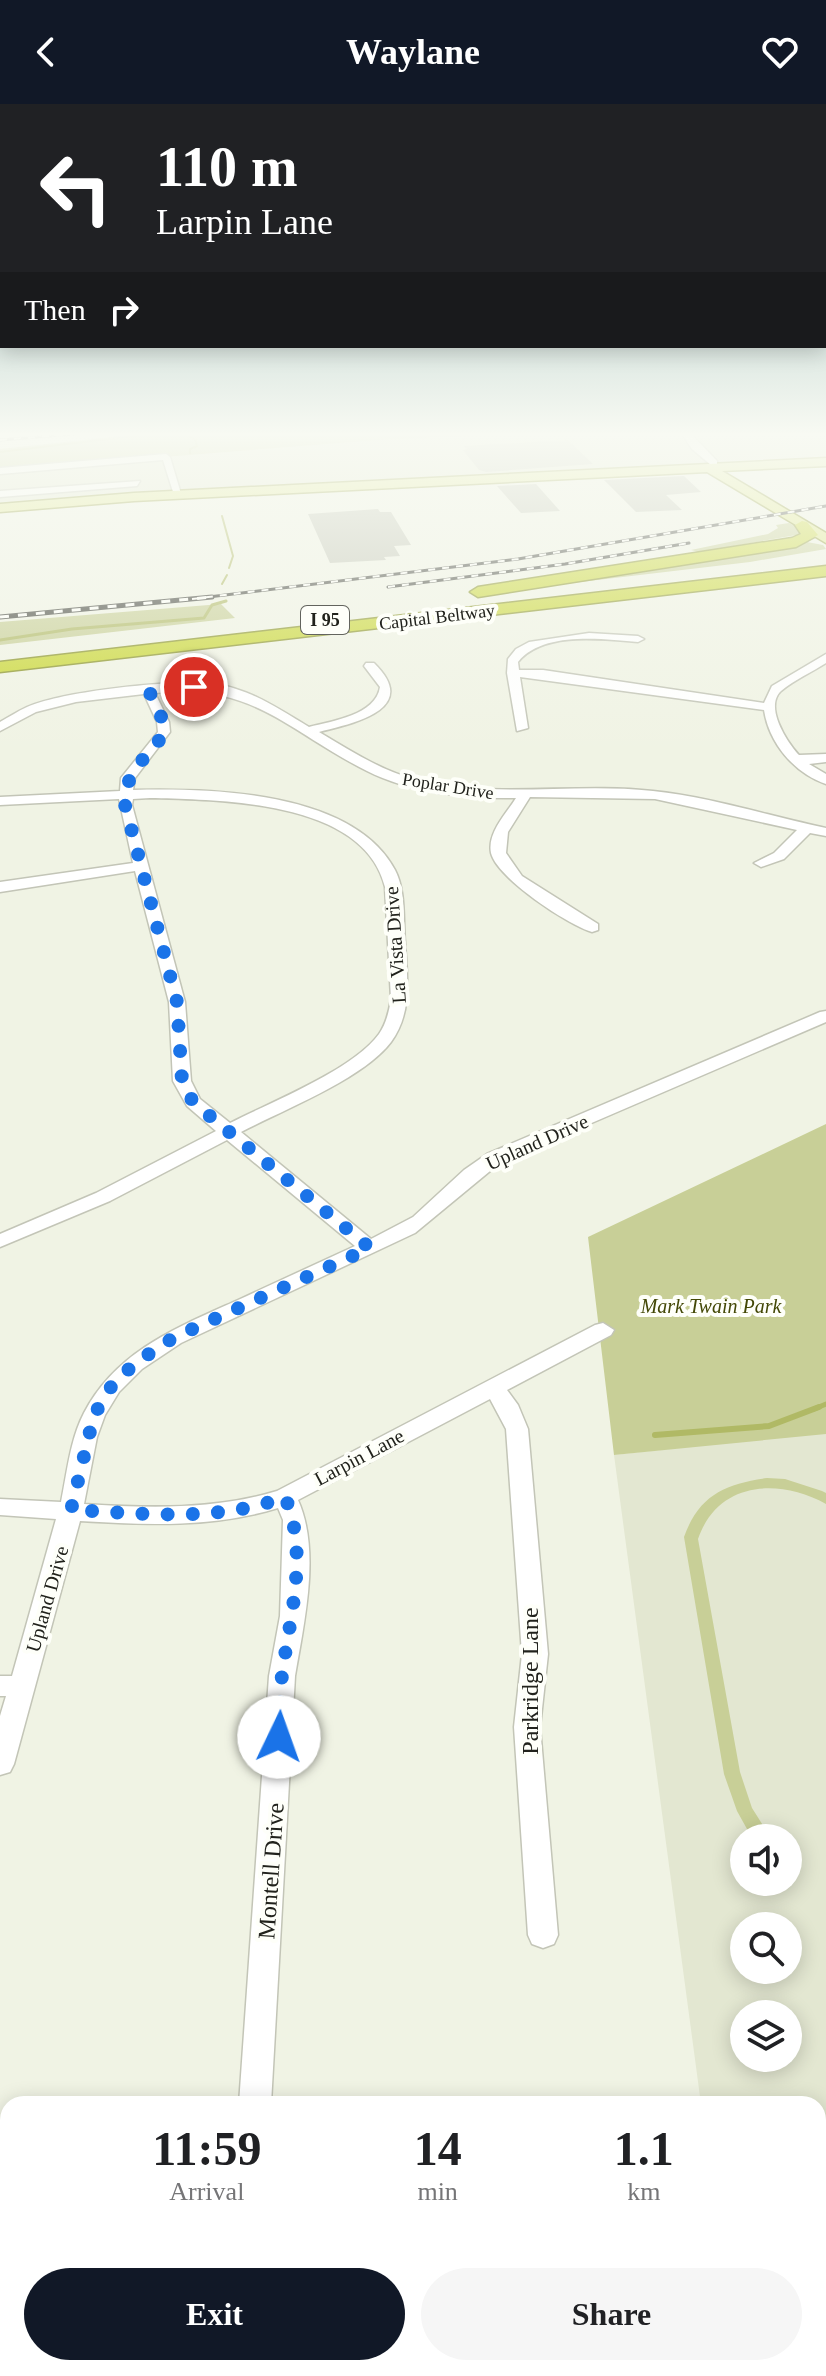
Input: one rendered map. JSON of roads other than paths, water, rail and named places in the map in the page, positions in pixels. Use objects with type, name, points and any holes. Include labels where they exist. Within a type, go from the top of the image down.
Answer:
[{"type":"highway","points":[[116,643],[454,596],[802,539]]},
{"type":"highway","name":"Capital Beltway","points":[[0,657],[826,562]]},
{"type":"highway","name":"Capital Beltway","points":[[0,667],[826,571]]},
{"type":"highway","points":[[223,642],[628,601],[826,589]]},
{"type":"street","points":[[522,728],[513,673],[515,655],[539,643],[593,637],[638,639]]},
{"type":"street","points":[[826,658],[776,689],[770,696],[768,707],[782,742],[797,761],[826,780]]},
{"type":"street","points":[[307,731],[354,718],[380,702],[386,686],[370,666]]},
{"type":"street","points":[[513,673],[543,674],[768,707]]},
{"type":"street","name":"Poplar Drive","points":[[0,727],[19,715],[54,702],[194,687],[237,692],[373,769],[401,780],[460,792],[655,795],[826,832]]},
{"type":"street","points":[[148,690],[163,722],[164,732],[160,741],[131,772],[125,795],[177,1002],[182,1081],[193,1102],[370,1248]]},
{"type":"street","points":[[797,761],[826,758]]},
{"type":"street","name":"La Vista Drive","points":[[0,801],[125,795],[232,796],[304,811],[336,824],[362,840],[380,857],[390,875],[401,1004],[387,1037],[356,1065],[103,1197],[0,1241]]},
{"type":"street","points":[[524,795],[500,836],[500,859],[522,884],[592,927]]},
{"type":"street","points":[[761,863],[779,856],[807,828]]},
{"type":"street","points":[[0,887],[141,866]]},
{"type":"street","name":"Upland Drive","points":[[0,1764],[11,1686],[71,1510],[94,1415],[111,1387],[134,1364],[173,1338],[370,1248],[421,1221],[467,1175],[494,1158],[826,1016]]},
{"type":"street","name":"Larpin Lane","points":[[0,1507],[213,1514],[262,1506],[285,1497],[603,1330]]},
{"type":"street","name":"Parkridge Lane","points":[[493,1387],[507,1405],[517,1429],[535,1654],[527,1727],[543,1935]]},
{"type":"street","name":"Montell Drive","points":[[256,2096],[282,1676],[293,1616],[297,1538],[295,1520],[285,1497]]},
{"type":"waterway","points":[[228,539],[233,556],[229,568]]},
{"type":"waterway","points":[[222,584],[227,575]]},
{"type":"waterway","points":[[0,640],[72,629],[204,618],[212,605],[226,601]]},
{"type":"waterway","points":[[817,1408],[826,1404]]},
{"type":"waterway","points":[[655,1435],[769,1426],[817,1408]]},
{"type":"railway","points":[[196,599],[518,559],[634,539]]},
{"type":"railway","points":[[388,587],[565,564],[689,543]]},
{"type":"railway","points":[[196,599],[212,597]]},
{"type":"railway","points":[[192,599],[196,599]]},
{"type":"railway","points":[[0,617],[196,599]]},
{"type":"park label","name":"Mark Twain Park","points":[[711,1306]]}]
